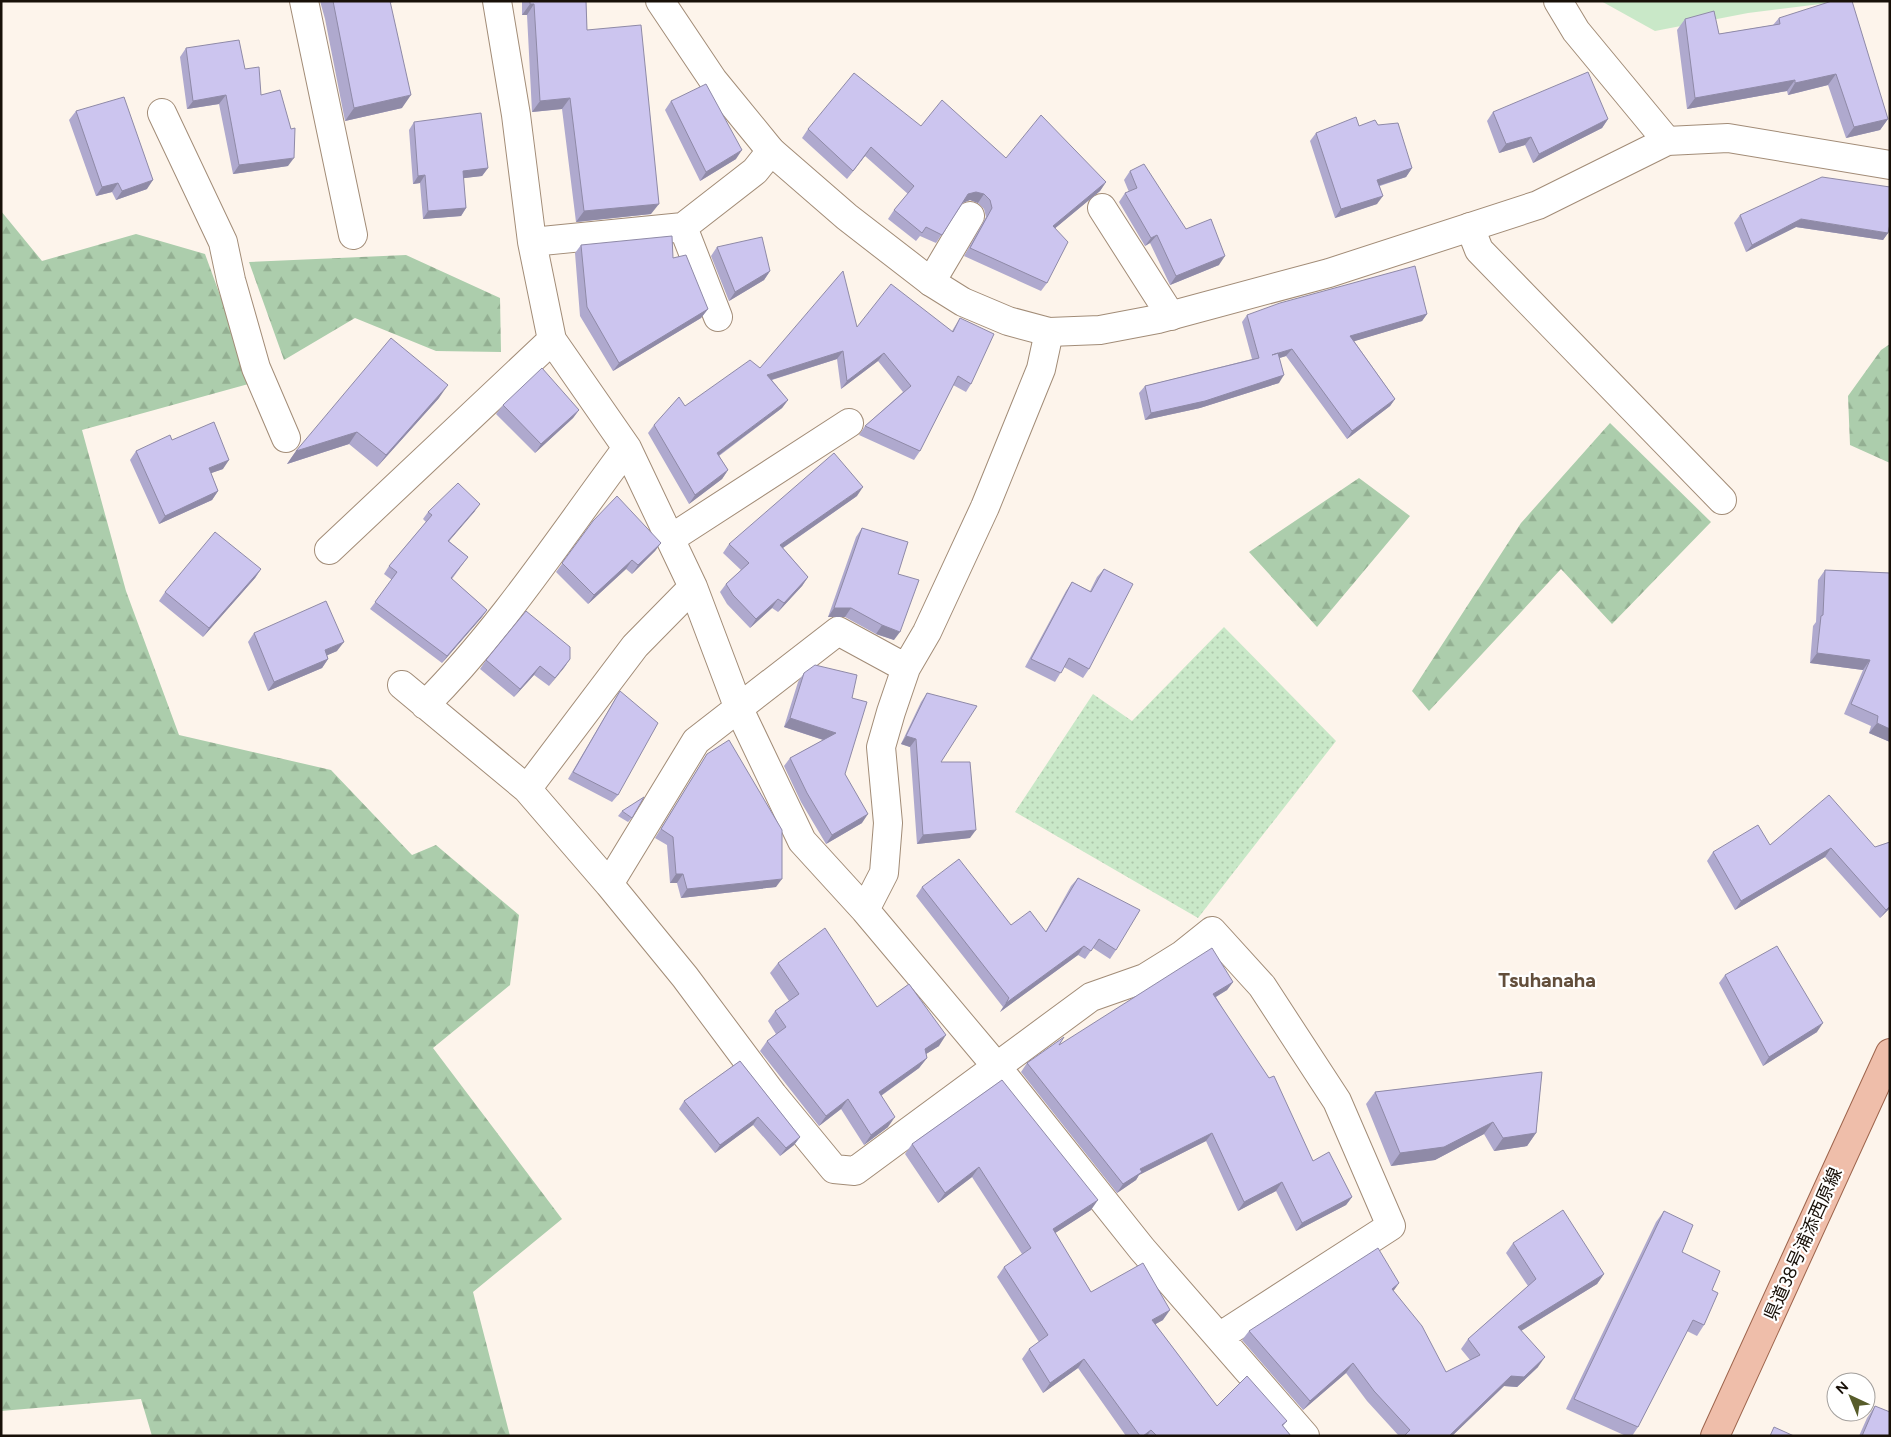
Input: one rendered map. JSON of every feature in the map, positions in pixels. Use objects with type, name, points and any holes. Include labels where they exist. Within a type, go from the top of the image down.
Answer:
[{"type":"main road","name":"県道38号浦添西原線","points":[[1715,1436],[1890,1053]]},
{"type":"street","points":[[304,1],[353,235]]},
{"type":"street","points":[[496,1],[516,115],[532,242],[552,340],[627,448],[692,587],[739,710],[802,841],[865,910],[997,1067],[1142,1249],[1305,1436]]},
{"type":"street","points":[[660,1],[713,80],[771,151],[847,217],[931,282],[963,302],[1008,320],[1049,332],[1100,330],[1171,316],[1329,273],[1538,205],[1667,141],[1728,138],[1890,165]]},
{"type":"street","points":[[1558,1],[1576,31],[1667,141]]},
{"type":"street","points":[[162,113],[223,242],[231,280],[256,368],[286,438]]},
{"type":"street","points":[[532,242],[683,227],[755,171],[771,151]]},
{"type":"street","points":[[1102,208],[1171,316]]},
{"type":"street","points":[[931,282],[970,216]]},
{"type":"street","points":[[683,227],[718,317]]},
{"type":"street","points":[[1470,227],[1479,250],[1722,500]]},
{"type":"street","points":[[865,910],[884,873],[888,823],[881,747],[906,668],[927,632],[985,507],[1041,369],[1049,332]]},
{"type":"street","points":[[329,550],[552,340]]},
{"type":"street","points":[[670,540],[849,423]]},
{"type":"street","points":[[425,705],[451,679],[498,621],[627,448]]},
{"type":"street","points":[[527,789],[635,646],[692,587]]},
{"type":"street","points":[[610,884],[696,741],[739,710],[838,630],[906,668]]},
{"type":"street","points":[[402,684],[527,789],[610,884],[685,977],[773,1095],[834,1169],[855,1171],[1091,997],[1146,978],[1182,956],[1212,931],[1262,986],[1337,1101],[1391,1226],[1220,1338]]},
{"type":"green space","points":[[1601,1],[1845,1],[1748,13],[1655,31]]},
{"type":"green space","points":[[1,211],[42,261],[136,234],[205,254],[252,383],[82,430],[126,591],[179,735],[331,770],[412,855],[436,845],[519,915],[510,985],[433,1048],[562,1219],[473,1292],[510,1436],[152,1436],[141,1399],[1,1411]]},
{"type":"green space","points":[[406,255],[500,298],[501,352],[436,351],[355,318],[284,360],[249,262]]},
{"type":"green space","points":[[1890,344],[1890,463],[1850,445],[1848,396],[1881,350]]},
{"type":"green space","points":[[1610,423],[1711,522],[1612,624],[1561,569],[1429,711],[1412,691],[1521,523]]},
{"type":"green space","points":[[1359,478],[1410,516],[1317,627],[1249,552]]},
{"type":"green space","points":[[1224,627],[1336,741],[1198,918],[1015,812],[1093,694],[1132,721]]},
{"type":"building","points":[[333,1],[390,1],[411,95],[354,108]]},
{"type":"building","points":[[530,1],[586,1],[587,30],[641,25],[659,204],[584,211],[570,98],[540,101],[534,4],[530,4]]},
{"type":"building","points":[[1832,1],[1852,1],[1888,119],[1854,127],[1836,74],[1795,83],[1795,80],[1695,98],[1685,19],[1714,11],[1719,34],[1780,24],[1779,18]]},
{"type":"building","points":[[239,40],[245,69],[259,67],[261,95],[280,90],[291,129],[295,128],[294,158],[239,165],[226,95],[193,101],[186,48]]},
{"type":"building","points":[[1588,72],[1608,119],[1539,154],[1531,137],[1506,144],[1493,112]]},
{"type":"building","points":[[854,73],[921,126],[942,100],[1006,158],[1041,115],[1106,182],[1053,226],[1068,242],[1047,283],[970,248],[992,208],[990,200],[984,194],[976,192],[968,194],[942,235],[926,227],[922,233],[894,210],[914,186],[871,147],[853,171],[808,129]]},
{"type":"building","points":[[706,84],[742,150],[706,172],[671,101]]},
{"type":"building","points":[[124,97],[153,180],[122,191],[118,183],[102,187],[76,111]]},
{"type":"building","points":[[481,113],[488,168],[463,171],[466,208],[428,211],[425,175],[418,176],[414,122]]},
{"type":"building","points":[[1356,117],[1359,126],[1375,120],[1378,125],[1398,123],[1412,168],[1377,180],[1383,196],[1341,209],[1316,133]]},
{"type":"building","points":[[1144,164],[1186,229],[1211,219],[1225,256],[1176,276],[1157,235],[1151,238],[1125,193],[1137,188],[1130,171]]},
{"type":"building","points":[[1822,177],[1890,187],[1890,224],[1888,233],[1801,219],[1752,245],[1740,215]]},
{"type":"building","points":[[672,236],[673,258],[686,255],[708,309],[619,363],[587,307],[581,245]]},
{"type":"building","points":[[762,237],[770,271],[735,292],[717,247]]},
{"type":"building","points":[[1415,266],[1427,314],[1350,336],[1395,399],[1352,431],[1292,349],[1278,353],[1284,375],[1205,401],[1151,413],[1145,386],[1259,358],[1247,315],[1280,303]]},
{"type":"building","points":[[843,271],[857,327],[891,284],[953,332],[960,318],[994,334],[971,384],[958,376],[920,451],[865,426],[911,386],[884,353],[847,381],[843,351],[767,375],[788,400],[717,453],[728,470],[695,495],[654,425],[679,397],[685,406],[750,360],[760,368]]},
{"type":"building","points":[[391,338],[448,385],[386,455],[357,432],[296,451]]},
{"type":"building","points":[[542,368],[579,410],[541,444],[503,405]]},
{"type":"building","points":[[214,422],[229,460],[209,468],[218,491],[165,516],[136,451],[170,435],[172,440]]},
{"type":"building","points":[[834,453],[863,487],[780,545],[808,577],[784,603],[778,599],[756,619],[733,595],[726,584],[749,563],[729,544]]},
{"type":"building","points":[[458,483],[480,504],[448,541],[468,557],[451,578],[487,610],[447,656],[375,602],[397,572],[389,566],[432,515],[428,512]]},
{"type":"building","points":[[617,496],[661,543],[638,565],[632,560],[594,595],[562,563],[593,521]]},
{"type":"building","points":[[862,528],[908,542],[898,574],[919,580],[900,632],[882,625],[851,608],[834,608]]},
{"type":"building","points":[[215,532],[261,569],[209,628],[165,592]]},
{"type":"building","points":[[1104,569],[1133,584],[1089,669],[1069,658],[1061,673],[1031,659],[1072,582],[1091,592]]},
{"type":"building","points":[[1825,570],[1890,573],[1890,729],[1877,723],[1878,716],[1851,704],[1870,660],[1817,653],[1821,616],[1823,615]]},
{"type":"building","points":[[326,601],[344,642],[325,650],[328,659],[274,682],[254,633]]},
{"type":"building","points":[[526,611],[570,647],[570,659],[555,678],[540,666],[520,689],[486,660]]},
{"type":"building","points":[[815,665],[857,675],[852,698],[867,702],[845,774],[868,814],[832,835],[807,793],[790,758],[836,733],[790,718],[804,673]]},
{"type":"building","points":[[620,691],[658,723],[618,795],[573,772]]},
{"type":"building","points":[[927,693],[977,706],[941,762],[970,762],[976,830],[923,835],[916,739],[906,736]]},
{"type":"building","points":[[729,740],[782,830],[782,879],[687,889],[683,874],[676,874],[673,837],[661,829],[707,754]]},
{"type":"building","points":[[1829,795],[1875,847],[1890,842],[1890,906],[1886,910],[1831,848],[1741,901],[1713,852],[1758,825],[1770,845]]},
{"type":"building","points":[[644,797],[632,818],[622,811]]},
{"type":"building","points":[[959,859],[1011,925],[1030,911],[1046,932],[1078,878],[1140,910],[1116,950],[1099,939],[1091,951],[1084,946],[1006,1003],[1009,998],[922,887]]},
{"type":"building","points":[[825,928],[877,1007],[909,984],[946,1035],[925,1049],[927,1058],[879,1092],[895,1117],[871,1135],[848,1099],[826,1116],[767,1041],[786,1027],[775,1011],[799,994],[778,963]]},
{"type":"building","points":[[1777,946],[1823,1023],[1769,1057],[1725,975]]},
{"type":"building","points":[[1212,948],[1233,982],[1213,994],[1269,1078],[1274,1076],[1313,1161],[1329,1152],[1352,1197],[1302,1223],[1282,1182],[1244,1202],[1212,1133],[1140,1169],[1142,1172],[1123,1184],[1027,1063],[1064,1037],[1059,1045]]},
{"type":"building","points":[[740,1061],[800,1137],[786,1148],[758,1117],[720,1145],[684,1101]]},
{"type":"building","points":[[1542,1072],[1536,1133],[1503,1138],[1493,1122],[1444,1147],[1400,1153],[1375,1092]]},
{"type":"building","points":[[1002,1080],[1098,1200],[1053,1229],[1091,1292],[1143,1263],[1170,1310],[1152,1320],[1217,1406],[1247,1376],[1287,1421],[1282,1425],[1291,1436],[1157,1436],[1151,1430],[1140,1436],[1084,1359],[1050,1383],[1029,1349],[1048,1335],[1004,1267],[1031,1248],[979,1167],[945,1193],[912,1144]]},
{"type":"building","points":[[1563,1210],[1604,1274],[1518,1327],[1545,1357],[1524,1377],[1511,1376],[1449,1436],[1404,1436],[1410,1430],[1374,1391],[1353,1363],[1310,1401],[1249,1331],[1378,1248],[1399,1283],[1392,1289],[1422,1326],[1446,1372],[1480,1355],[1468,1339],[1536,1279],[1513,1243]]},
{"type":"building","points":[[1664,1211],[1693,1225],[1682,1252],[1720,1271],[1712,1290],[1718,1293],[1704,1325],[1693,1320],[1638,1427],[1574,1399]]},
{"type":"building","points":[[1876,1406],[1890,1412],[1890,1436],[1862,1436],[1868,1422],[1876,1422]]},
{"type":"building","points":[[1774,1427],[1794,1436],[1770,1436]]},
{"type":"district","name":"Tsuhanaha","points":[[1547,980]]}]
